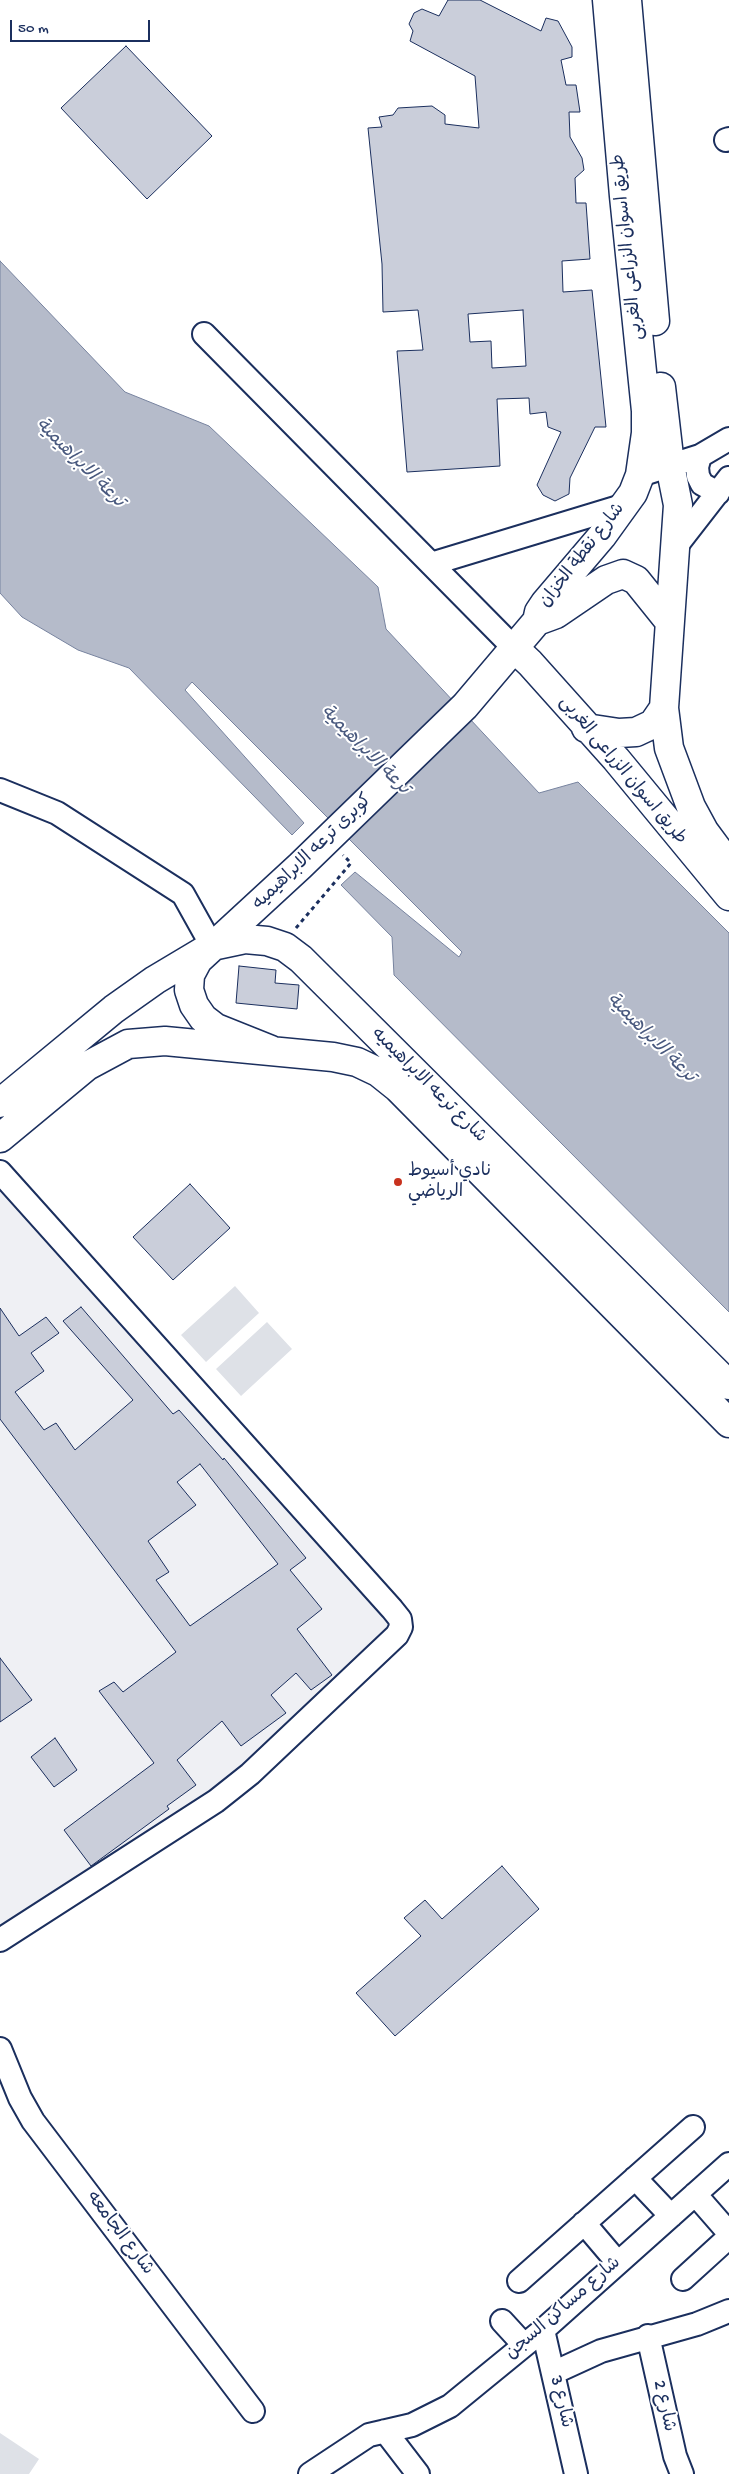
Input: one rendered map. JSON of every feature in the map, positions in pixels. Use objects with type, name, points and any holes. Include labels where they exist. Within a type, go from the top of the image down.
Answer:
[{"type":"main road","name":"طريق اسوان الزراعى الغربى","points":[[607,0],[624,196],[646,411],[646,433],[632,492]]},
{"type":"main road","name":"طريق اسوان الزراعى الغربى","points":[[628,0],[661,390],[670,464],[678,505],[664,708],[670,748],[691,807],[704,831],[729,865]]},
{"type":"main road","name":"شارع نقطة الخزان","points":[[537,621],[539,612],[545,603],[602,536],[632,492]]},
{"type":"main road","name":"شارع نقطة الخزان","points":[[513,647],[537,621],[556,614],[606,580],[623,574],[636,580],[669,621]]},
{"type":"main road","name":"طريق اسوان الزراعى الغربى","points":[[513,647],[530,663],[586,728],[616,759],[729,896]]},
{"type":"main road","name":"كوبرى ترعه الابراهيميه","points":[[212,946],[300,866],[465,706],[513,647]]},
{"type":"main road","points":[[586,728],[619,734],[636,732],[653,724],[664,708]]},
{"type":"main road","name":"شارع ترعه الابراهيميه","points":[[212,946],[245,939],[281,946],[301,959],[606,1280],[729,1423]]},
{"type":"main road","points":[[212,946],[198,960],[190,975],[189,990],[194,1005],[203,1018],[216,1028],[271,1050]]},
{"type":"main road","points":[[0,1103],[114,1010],[155,980],[212,946]]},
{"type":"main road","points":[[0,1138],[87,1066],[128,1044],[165,1041],[271,1050]]},
{"type":"main road","name":"شارع ترعه الابراهيميه","points":[[271,1050],[333,1057],[357,1062],[378,1072],[398,1088],[606,1280],[729,1385]]},
{"type":"street","points":[[204,334],[513,647]]},
{"type":"street","points":[[431,564],[632,492],[670,464],[700,456],[729,439]]},
{"type":"street","points":[[700,456],[697,467],[698,476],[702,484],[723,486]]},
{"type":"street","points":[[677,536],[723,486]]},
{"type":"street","points":[[0,790],[57,813],[183,894],[212,946]]},
{"type":"street","points":[[0,1172],[392,1608],[400,1619],[401,1627],[397,1635],[250,1774],[216,1801],[0,1940]]},
{"type":"street","name":"شارع الجامعه","points":[[0,2049],[16,2090],[33,2121],[253,2411]]},
{"type":"street","points":[[519,2281],[693,2127]]},
{"type":"street","name":"شارع مساكن السجن","points":[[310,2474],[369,2434],[412,2425],[438,2413],[543,2330],[729,2164]]},
{"type":"street","points":[[635,2178],[671,2216]]},
{"type":"street","points":[[695,2194],[729,2233]]},
{"type":"street","points":[[584,2223],[618,2263]]},
{"type":"street","points":[[683,2280],[729,2237]]},
{"type":"street","points":[[553,2372],[601,2352],[648,2336],[697,2324],[729,2311]]},
{"type":"street","points":[[502,2321],[524,2345]]},
{"type":"street","name":"شارع 3","points":[[543,2330],[553,2372],[571,2472]]},
{"type":"street","name":"شارع 2","points":[[648,2336],[675,2456],[682,2474]]},
{"type":"street","points":[[385,2431],[418,2474]]},
{"type":"path","points":[[281,946],[351,863],[341,853]]},
{"type":"shaded area","points":[[0,1172],[400,1619],[250,1774],[0,1940]]},
{"type":"shaded area","points":[[235,1286],[259,1313],[206,1362],[181,1335]]},
{"type":"shaded area","points":[[267,1322],[292,1349],[241,1396],[216,1369]]},
{"type":"shaded area","points":[[0,2433],[39,2459],[29,2474],[0,2474]]},
{"type":"water","name":"ترعة الابراهيمية","points":[[0,261],[125,392],[209,426],[378,587],[386,629],[539,793],[578,782],[729,933],[729,1312],[394,975],[392,937],[341,885],[355,872],[459,957],[462,952],[192,682],[185,690],[304,823],[292,835],[129,668],[78,650],[22,617],[0,593]]},
{"type":"building","points":[[448,0],[480,0],[541,31],[546,18],[558,21],[572,47],[572,57],[561,60],[566,85],[576,85],[580,112],[569,112],[570,137],[582,158],[584,170],[575,178],[576,203],[586,203],[590,259],[562,261],[563,292],[592,290],[606,427],[595,427],[570,478],[569,494],[555,501],[543,495],[537,485],[561,432],[548,427],[546,412],[530,414],[529,398],[497,399],[500,466],[407,472],[397,351],[423,350],[418,310],[383,312],[382,264],[368,128],[382,127],[379,117],[393,115],[398,108],[432,106],[445,115],[445,124],[479,128],[475,76],[410,41],[413,31],[409,24],[414,13],[422,9],[439,16]],"holes":[[[523,310],[526,366],[492,368],[491,341],[470,342],[468,314]]]},
{"type":"building","points":[[126,46],[212,136],[147,199],[61,108]]},
{"type":"building","points":[[239,966],[276,970],[275,983],[299,985],[297,1009],[236,1003]]},
{"type":"building","points":[[190,1184],[230,1228],[173,1280],[133,1237]]},
{"type":"building","points":[[81,1307],[173,1414],[179,1410],[223,1460],[224,1458],[306,1558],[290,1570],[322,1609],[297,1629],[332,1675],[311,1690],[296,1673],[271,1695],[286,1713],[241,1746],[222,1721],[177,1760],[196,1785],[167,1806],[169,1809],[91,1866],[64,1830],[154,1763],[99,1691],[114,1682],[123,1692],[176,1652],[0,1419],[0,1308],[19,1336],[46,1317],[59,1333],[31,1353],[44,1371],[15,1392],[44,1430],[56,1423],[75,1450],[133,1400],[63,1321]],"holes":[[[200,1464],[278,1564],[190,1626],[156,1580],[169,1572],[148,1541],[196,1505],[177,1482]]]},
{"type":"building","points":[[0,1658],[32,1700],[0,1722]]},
{"type":"building","points":[[55,1738],[77,1770],[54,1787],[31,1757]]},
{"type":"building","points":[[502,1866],[539,1909],[395,2036],[356,1993],[421,1936],[404,1918],[425,1900],[442,1919]]},
{"type":"place","name":"نادي أسيوط الرياضي","points":[[398,1182]]}]
